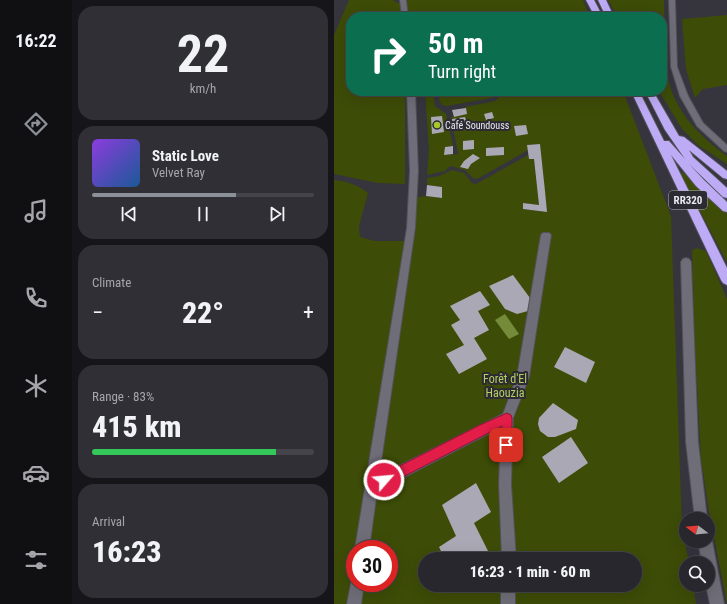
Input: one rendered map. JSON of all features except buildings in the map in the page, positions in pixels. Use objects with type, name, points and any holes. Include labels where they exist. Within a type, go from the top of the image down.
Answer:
[{"type":"highway","points":[[590,0],[596,12]]},
{"type":"highway","points":[[602,0],[608,12]]},
{"type":"highway","name":"RR320","points":[[638,96],[727,280]]},
{"type":"highway","name":"RR320","points":[[651,96],[670,130],[690,159],[727,194]]},
{"type":"highway","points":[[650,121],[686,168],[727,208]]},
{"type":"highway","points":[[670,130],[727,176]]},
{"type":"street","points":[[403,0],[404,12]]},
{"type":"street","points":[[672,0],[674,67],[684,96],[700,124],[727,149]]},
{"type":"street","points":[[363,540],[411,228],[414,171],[411,96]]},
{"type":"street","points":[[509,552],[505,484],[507,418],[523,377],[546,235]]},
{"type":"street","points":[[686,262],[692,442],[699,512]]},
{"type":"street","points":[[371,487],[507,418]]},
{"type":"street","points":[[706,548],[717,604]]},
{"type":"street","points":[[354,604],[356,592]]},
{"type":"street","points":[[508,592],[508,604]]},
{"type":"green space","points":[[349,0],[393,0],[401,3],[408,0],[583,0],[588,12],[346,12],[346,96],[405,96],[405,184],[378,183],[334,174],[334,35]]},
{"type":"green space","points":[[608,0],[664,0],[664,12],[615,12]]},
{"type":"green space","points":[[727,15],[727,85],[703,89],[695,98],[686,69],[682,19]]},
{"type":"green space","points":[[667,71],[674,97],[685,117],[700,134],[727,156],[727,164],[698,145],[682,129],[662,96],[667,96]]},
{"type":"green space","name":"Forêt d'El Haouzia","points":[[425,96],[434,96],[435,106],[446,114],[453,146],[445,147],[445,155],[458,154],[451,117],[467,114],[465,107],[495,101],[500,96],[625,96],[671,216],[681,512],[679,512],[679,548],[686,548],[688,556],[679,556],[679,592],[694,592],[696,604],[334,604],[334,180],[352,184],[368,193],[359,226],[360,237],[375,241],[409,241],[412,198],[426,196],[442,198],[442,187],[427,185],[427,178],[439,176],[452,170],[464,173],[472,183],[476,184],[528,155],[529,159],[534,159],[539,205],[523,203],[523,209],[547,212],[540,144],[528,145],[528,150],[479,178],[474,179],[465,170],[450,166],[445,171],[427,175],[429,150]]},
{"type":"green space","points":[[440,96],[494,96],[492,98],[447,106],[442,105],[439,100]]},
{"type":"green space","points":[[681,172],[687,174],[727,213],[727,262],[682,177]]},
{"type":"green space","points":[[697,248],[706,251],[727,299],[727,604],[715,542],[715,512],[709,512],[701,459],[692,250]]},
{"type":"shaded area","points":[[505,314],[519,334],[509,339],[495,320]]},
{"type":"place","name":"Café Soundouss","points":[[437,125]]},
{"type":"route","points":[[384,480],[507,418],[506,445]]}]
